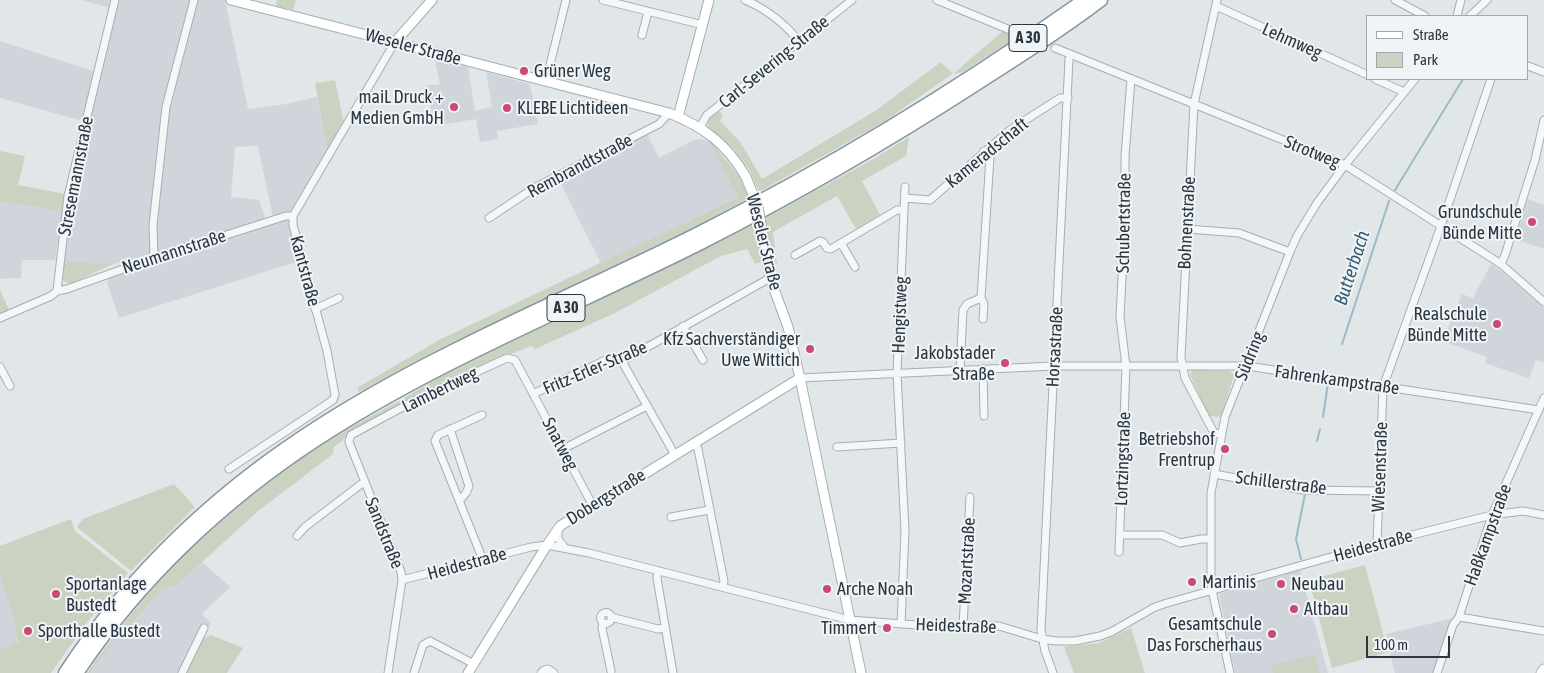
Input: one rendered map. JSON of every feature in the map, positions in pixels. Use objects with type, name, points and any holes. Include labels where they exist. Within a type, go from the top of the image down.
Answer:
[{"type":"highway","name":"A 30","points":[[65,673],[107,615],[145,570],[180,534],[260,467],[313,430],[374,393],[430,363],[697,233],[776,192],[926,105],[1005,55],[1084,0]]},
{"type":"highway","name":"A 30","points":[[77,673],[114,622],[153,577],[189,540],[266,475],[317,440],[364,410],[425,377],[702,242],[821,178],[931,113],[1101,0]]},
{"type":"street","name":"Stresemannstraße","points":[[57,291],[68,196],[115,0]]},
{"type":"street","points":[[154,258],[153,225],[166,107],[194,0]]},
{"type":"street","name":"Weseler Straße","points":[[231,0],[674,115],[700,127],[724,147],[739,164],[758,207],[770,278],[788,327],[800,378],[861,673]]},
{"type":"street","points":[[395,42],[432,0]]},
{"type":"street","points":[[546,82],[566,0]]},
{"type":"street","points":[[603,0],[703,25]]},
{"type":"street","points":[[674,115],[710,0]]},
{"type":"street","points":[[745,0],[779,20],[799,41]]},
{"type":"street","name":"Carl-Severing-Straße","points":[[700,127],[707,115],[852,0]]},
{"type":"street","points":[[937,0],[1010,30]]},
{"type":"street","points":[[1395,0],[1423,15]]},
{"type":"street","points":[[1457,15],[1461,0]]},
{"type":"street","points":[[1471,15],[1487,0]]},
{"type":"street","name":"Lehmweg","points":[[1216,3],[1366,74]]},
{"type":"street","name":"Bohnenstraße","points":[[1216,3],[1194,104],[1180,357],[1185,378],[1214,433],[1221,434]]},
{"type":"street","points":[[642,36],[648,12]]},
{"type":"street","name":"Kantstraße","points":[[229,469],[332,400],[335,395],[327,351],[293,225],[293,216],[395,42]]},
{"type":"street","name":"Strotweg","points":[[1055,48],[1345,165],[1501,264],[1544,302]]},
{"type":"street","name":"Horsastraße","points":[[1042,639],[1054,366],[1071,55]]},
{"type":"street","points":[[1529,66],[1544,72]]},
{"type":"street","name":"Schubertstraße","points":[[1126,366],[1120,317],[1125,220],[1125,156],[1131,79]]},
{"type":"street","points":[[1377,80],[1404,92]]},
{"type":"street","name":"Südring","points":[[1230,673],[1212,590],[1211,539],[1211,493],[1225,417],[1297,236],[1317,203],[1345,165],[1414,80]]},
{"type":"street","name":"Wiesenstraße","points":[[1377,544],[1383,386],[1441,226],[1491,80]]},
{"type":"street","name":"Kameradschaft","points":[[905,198],[930,200],[1010,130],[1060,98],[1068,98]]},
{"type":"street","name":"Rembrandtstraße","points":[[489,218],[534,188],[674,115]]},
{"type":"street","points":[[1501,264],[1535,160],[1544,120]]},
{"type":"street","points":[[983,318],[984,304],[981,298],[990,157],[984,151]]},
{"type":"street","name":"Hengistweg","points":[[900,624],[905,531],[897,373],[905,187]]},
{"type":"street","points":[[795,255],[820,241],[827,248],[832,248],[897,210],[904,210]]},
{"type":"street","name":"Neumannstraße","points":[[57,291],[286,216],[293,216]]},
{"type":"street","points":[[1187,229],[1239,233],[1290,252]]},
{"type":"street","points":[[841,243],[855,267]]},
{"type":"street","name":"Fritz-Erler-Straße","points":[[533,394],[612,357],[628,358],[770,278]]},
{"type":"street","points":[[0,318],[51,296],[57,291]]},
{"type":"street","points":[[315,309],[339,298]]},
{"type":"street","points":[[960,370],[963,310],[967,304],[981,298]]},
{"type":"street","points":[[683,326],[703,360]]},
{"type":"street","name":"Lambertweg","points":[[349,442],[352,435],[414,401],[507,358],[515,360],[526,382]]},
{"type":"street","points":[[623,358],[624,366],[675,455]]},
{"type":"street","name":"Fahrenkampstraße","points":[[800,378],[1054,366],[1246,366],[1539,410]]},
{"type":"street","name":"Lortzingstraße","points":[[1119,552],[1126,366]]},
{"type":"street","points":[[0,367],[10,386]]},
{"type":"street","points":[[983,369],[984,416]]},
{"type":"street","name":"Dobergstraße","points":[[468,673],[558,528],[800,378]]},
{"type":"street","name":"Snatweg","points":[[526,382],[593,506]]},
{"type":"street","name":"Haßkampstraße","points":[[1437,673],[1453,624],[1459,617],[1492,515],[1544,398]]},
{"type":"street","points":[[563,449],[647,406]]},
{"type":"street","points":[[482,415],[450,429],[438,436],[435,441],[483,560]]},
{"type":"street","points":[[450,429],[468,486],[466,494],[460,500]]},
{"type":"street","name":"Sandstraße","points":[[349,442],[401,572],[402,580],[388,673]]},
{"type":"street","points":[[694,443],[698,449],[724,581],[723,587]]},
{"type":"street","points":[[837,447],[901,443]]},
{"type":"street","name":"Schillerstraße","points":[[1214,474],[1303,490],[1379,491]]},
{"type":"street","name":"Sandstraße","points":[[297,536],[305,527],[364,482]]},
{"type":"street","name":"Mozartstraße","points":[[964,626],[970,497]]},
{"type":"street","points":[[671,518],[709,510]]},
{"type":"street","name":"Heidestraße","points":[[402,580],[531,547],[547,545],[723,587],[850,620],[900,624],[999,626],[1042,639],[1064,642],[1100,636],[1111,632],[1155,607],[1377,544],[1492,515],[1523,511],[1544,514]]},
{"type":"street","points":[[558,528],[558,539],[565,548]]},
{"type":"street","points":[[1120,536],[1162,535],[1180,543],[1211,539]]},
{"type":"street","name":"Heidestraße","points":[[531,547],[536,554],[537,561]]},
{"type":"street","points":[[658,571],[657,578],[673,673]]},
{"type":"street","points":[[611,671],[602,628],[603,622],[600,618],[602,613],[608,612],[611,617],[658,629],[665,628]]},
{"type":"street","points":[[1459,617],[1544,630]]},
{"type":"street","points":[[182,673],[204,628]]},
{"type":"street","points":[[1042,639],[1053,673]]},
{"type":"street","points":[[414,673],[423,645],[430,641],[474,664]]},
{"type":"street","points":[[542,673],[548,669],[554,673]]},
{"type":"street","points":[[1541,673],[1544,669]]},
{"type":"shaded area","points":[[81,0],[225,0],[248,109],[286,104],[317,97],[327,150],[291,211],[288,223],[299,261],[119,318],[107,283],[110,277],[148,260],[144,256],[113,264],[63,261],[83,121],[0,98],[0,41],[96,72],[110,8]],"holes":[[[258,146],[273,218],[266,220],[259,200],[231,197],[235,147]]]},
{"type":"shaded area","points":[[435,59],[468,67],[475,111],[492,107],[486,72],[530,84],[538,124],[497,131],[498,139],[480,142],[476,119],[434,126],[427,85],[440,85]]},
{"type":"shaded area","points":[[646,132],[659,158],[694,140],[701,139],[709,142],[739,196],[601,263],[558,178]]},
{"type":"shaded area","name":"Grundschule Bünde Mitte","points":[[1528,199],[1544,205],[1544,249],[1515,239]]},
{"type":"shaded area","points":[[0,202],[62,211],[55,260],[22,260],[21,278],[0,279]]},
{"type":"shaded area","name":"Realschule Bünde Mitte","points":[[1491,264],[1544,308],[1544,363],[1536,360],[1529,378],[1485,363],[1487,357],[1443,341],[1462,294],[1473,298]]},
{"type":"shaded area","points":[[202,562],[230,587],[202,614],[211,623],[186,673],[90,673],[116,638],[128,628],[161,590],[178,584]]},
{"type":"shaded area","name":"Gesamtschule Das Forscherhaus","points":[[1300,570],[1328,673],[1235,673],[1219,594]]},
{"type":"shaded area","points":[[0,577],[17,621],[13,622],[19,643],[0,650]]},
{"type":"shaded area","points":[[1454,618],[1435,673],[1395,673],[1386,634]]},
{"type":"green space","points":[[277,0],[296,0],[293,10],[276,6]]},
{"type":"green space","points":[[1015,30],[1020,35],[963,72],[953,74],[1003,31],[1010,33]]},
{"type":"green space","points":[[941,62],[953,74],[885,121],[759,192],[749,169],[735,150],[708,127],[712,116],[718,111],[723,114],[720,121],[741,143],[762,179],[875,111]]},
{"type":"green space","points":[[335,80],[344,123],[327,150],[315,83]]},
{"type":"green space","points":[[909,137],[906,156],[862,181],[880,215],[856,229],[837,196],[773,232],[777,264],[771,266],[765,218],[872,160]]},
{"type":"green space","points":[[709,142],[712,143],[739,176],[749,198],[687,231],[442,347],[359,392],[357,388],[439,340],[738,197]]},
{"type":"green space","points":[[0,151],[25,156],[18,185],[65,194],[62,211],[0,202]]},
{"type":"green space","points":[[755,222],[762,262],[755,264],[747,249],[721,256],[613,314],[535,349],[531,346],[506,356],[348,436],[334,447],[333,454],[258,511],[178,584],[161,590],[128,628],[116,638],[90,673],[87,673],[131,614],[179,560],[259,487],[302,456],[456,368],[681,260]]},
{"type":"green space","points":[[63,261],[113,264],[72,283],[66,283],[63,279]]},
{"type":"green space","points":[[0,290],[9,310],[0,314]]},
{"type":"green space","points":[[1192,370],[1230,371],[1234,375],[1221,417],[1209,416],[1190,375]]},
{"type":"green space","points":[[174,484],[195,507],[131,571],[77,527],[83,519]]},
{"type":"green space","name":"Sportanlage Bustedt","points":[[71,519],[75,531],[128,573],[85,625],[51,673],[0,673],[0,650],[19,642],[13,622],[16,621],[0,577],[0,546]]},
{"type":"green space","points":[[1365,565],[1388,652],[1332,668],[1309,580]]},
{"type":"green space","points":[[1131,628],[1145,673],[1074,673],[1064,647],[1099,643]]},
{"type":"green space","points":[[211,635],[243,648],[227,673],[186,673],[203,639]]},
{"type":"green space","points":[[1315,654],[1320,673],[1273,673],[1271,666]]},
{"type":"waterway","name":"Butterbach","points":[[1395,190],[1462,80]]},
{"type":"waterway","name":"Butterbach","points":[[1342,344],[1389,201]]},
{"type":"waterway","name":"Butterbach","points":[[1323,417],[1328,383]]},
{"type":"waterway","name":"Butterbach","points":[[1317,441],[1320,429]]},
{"type":"waterway","name":"Butterbach","points":[[1301,559],[1296,539],[1305,494]]},
{"type":"place","name":"Grüner Weg","points":[[524,71]]},
{"type":"place","name":"maiL Druck + Medien GmbH","points":[[454,107]]},
{"type":"place","name":"KLEBE Lichtideen","points":[[507,108]]},
{"type":"place","name":"Grundschule Bünde Mitte","points":[[1532,222]]},
{"type":"place","name":"Realschule Bünde Mitte","points":[[1497,324]]},
{"type":"place","name":"Kfz Sachverständiger Uwe Wittich","points":[[810,349]]},
{"type":"place","name":"Jakobstader Straße","points":[[1005,363]]},
{"type":"place","name":"Betriebshof Frentrup","points":[[1225,449]]},
{"type":"place","name":"Martinis","points":[[1192,582]]},
{"type":"place","name":"Neubau","points":[[1281,584]]},
{"type":"place","name":"Arche Noah","points":[[827,589]]},
{"type":"place","name":"Sportanlage Bustedt","points":[[56,594]]},
{"type":"place","name":"Altbau","points":[[1294,609]]},
{"type":"place","name":"Timmert","points":[[887,628]]},
{"type":"place","name":"Sporthalle Bustedt","points":[[28,631]]},
{"type":"place","name":"Gesamtschule Das Forscherhaus","points":[[1272,634]]}]
